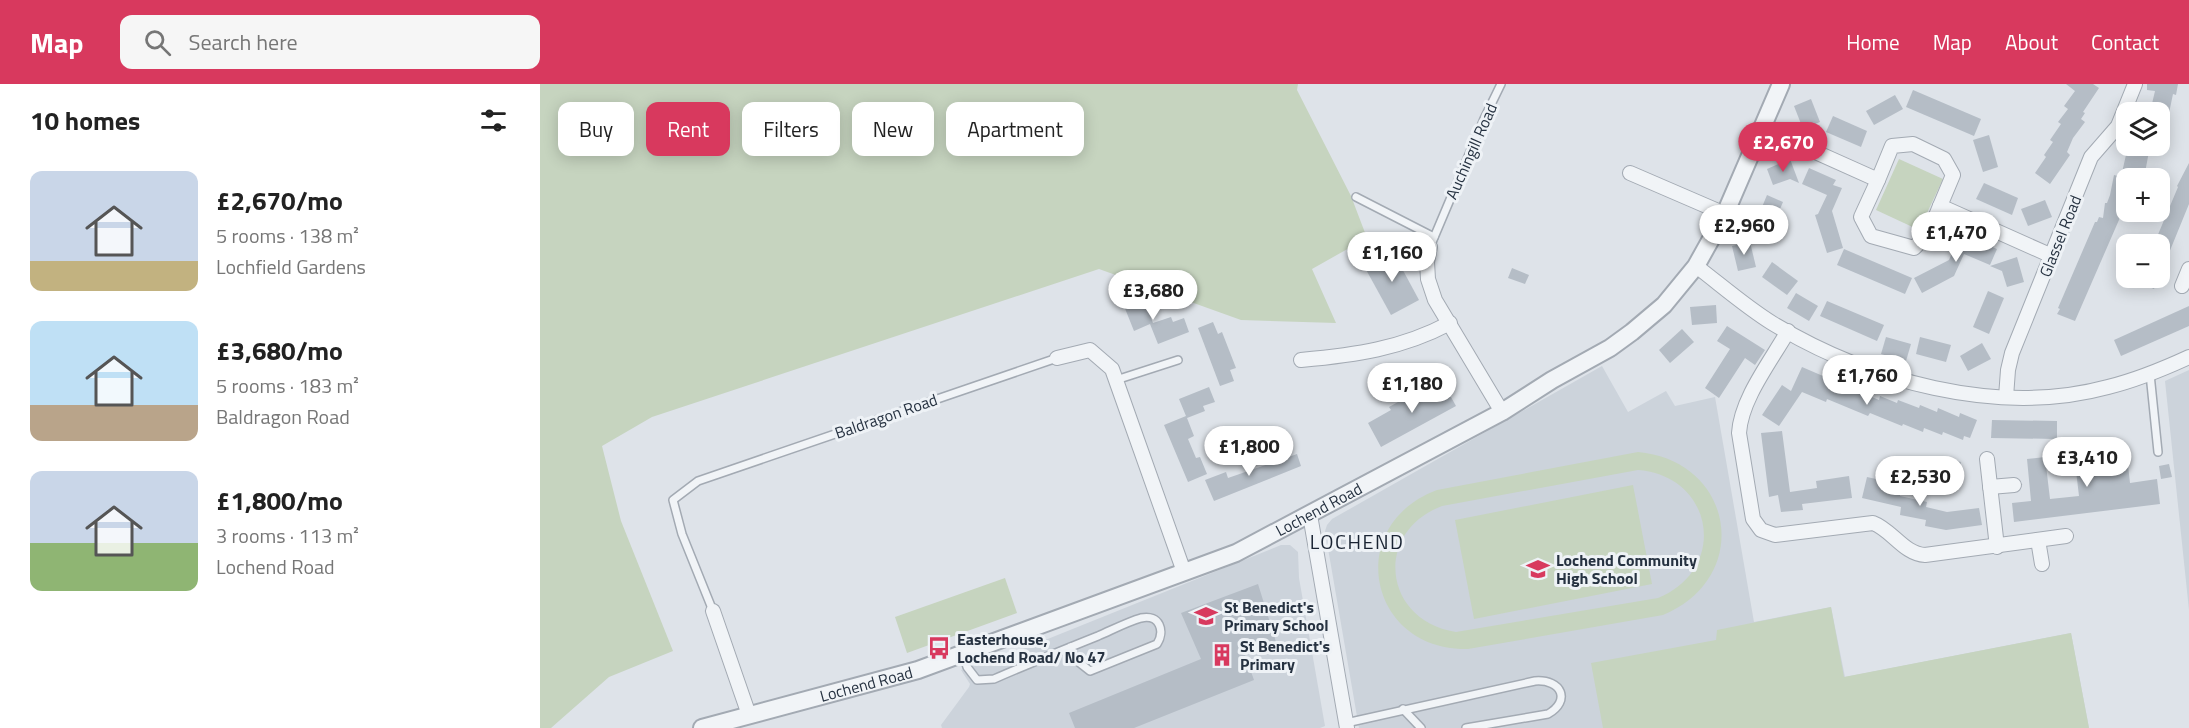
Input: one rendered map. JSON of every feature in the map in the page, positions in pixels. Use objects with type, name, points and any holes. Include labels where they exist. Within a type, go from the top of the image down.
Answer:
[{"type":"street","name":"Lochend Road","points":[[702,728],[918,670],[1236,553],[1502,412],[1632,333],[1664,306],[1696,266],[1725,214],[1781,84]]},
{"type":"street","name":"Glassel Road","points":[[2006,397],[2012,353],[2091,157],[2118,126],[2135,84]]},
{"type":"street","points":[[1762,128],[1878,180]]},
{"type":"street","points":[[1913,144],[1944,159],[1953,176],[1929,233],[1914,248],[1871,236],[1861,217],[1878,180],[1892,146],[1913,144]]},
{"type":"street","points":[[1630,173],[1725,214]]},
{"type":"street","points":[[1940,206],[2052,256]]},
{"type":"street","name":"Auchingill Road","points":[[1432,242],[1426,262],[1428,279],[1436,300],[1502,412]]},
{"type":"street","points":[[1696,266],[1771,322],[1845,360],[1884,374],[1967,394],[2006,397],[2073,394],[2107,388],[2150,374],[2189,357]]},
{"type":"street","points":[[2182,286],[2189,269]]},
{"type":"street","points":[[1301,360],[1354,355],[1423,337],[1450,323]]},
{"type":"street","points":[[1788,331],[1746,404],[1739,433],[1752,519],[1768,534],[1873,523],[1885,529],[1913,552],[1920,554],[1997,547],[2066,536]]},
{"type":"street","name":"Baldragon Road","points":[[1057,358],[1090,350],[1112,369],[1184,572]]},
{"type":"street","points":[[1987,459],[1997,547]]},
{"type":"street","points":[[1990,487],[2014,485]]},
{"type":"street","points":[[1310,515],[1346,725]]},
{"type":"street","points":[[2038,540],[2042,564]]},
{"type":"street","name":"Baldragon Road","points":[[713,611],[749,715]]},
{"type":"lane","name":"Auchingill Road","points":[[1432,242],[1501,84]]},
{"type":"lane","points":[[1356,197],[1432,242]]},
{"type":"lane","name":"Baldragon Road","points":[[713,611],[682,534],[673,500],[698,481],[1057,358]]},
{"type":"lane","points":[[1116,380],[1178,360]]},
{"type":"lane","points":[[2150,374],[2158,452]]},
{"type":"lane","points":[[963,654],[967,668],[977,680],[994,679],[1070,647],[1143,617],[1154,619],[1161,626],[1162,636],[1157,644],[1090,671],[1081,666],[1070,647]]},
{"type":"lane","points":[[1346,725],[1403,709],[1535,681],[1547,680],[1560,690],[1560,702],[1555,710],[1548,714],[1466,728]]},
{"type":"lane","points":[[1403,709],[1421,728]]},
{"type":"shaded area","name":"Lochend Community High School","points":[[1602,366],[1628,412],[1666,391],[1675,406],[1715,397],[1754,622],[1831,607],[1845,677],[2071,633],[2089,728],[1359,728],[1325,531],[1327,525],[1332,519]]},
{"type":"shaded area","points":[[2189,370],[2189,610],[2165,381]]},
{"type":"shaded area","name":"St Benedict's Primary School","points":[[1281,545],[1290,545],[1298,552],[1299,578],[1325,726],[1320,728],[942,728],[941,725],[970,684],[961,670],[1013,653]]},
{"type":"green space","points":[[540,84],[1298,84],[1297,90],[1351,196],[1367,238],[1312,269],[1336,323],[1241,320],[1099,269],[652,417],[602,446],[621,521],[673,651],[609,677],[551,728],[540,728]]},
{"type":"green space","points":[[1899,159],[1943,179],[1919,230],[1876,210]]},
{"type":"green space","points":[[1638,452],[1671,460],[1695,476],[1712,498],[1721,523],[1720,550],[1711,575],[1692,598],[1663,615],[1468,649],[1434,644],[1408,630],[1389,609],[1380,583],[1379,556],[1388,530],[1407,507],[1437,490]],"holes":[[[1638,470],[1664,476],[1683,488],[1696,505],[1703,525],[1703,546],[1696,567],[1681,584],[1658,598],[1456,632],[1432,624],[1413,611],[1401,594],[1396,575],[1397,554],[1405,535],[1420,518],[1442,506]]]},
{"type":"green space","points":[[1633,485],[1652,584],[1474,619],[1455,520]]},
{"type":"green space","points":[[1005,578],[1017,613],[907,653],[895,617]]},
{"type":"green space","points":[[1831,607],[1844,677],[2071,633],[2089,728],[1603,728],[1591,663],[1716,640],[1717,630]]},
{"type":"building","points":[[2066,84],[2093,84],[2099,88],[2083,112],[2085,113],[2081,119],[2085,122],[2073,138],[2067,152],[2070,155],[2050,184],[2035,173],[2053,142],[2050,140],[2061,124],[2058,122],[2068,109],[2064,106],[2075,91]]},
{"type":"building","points":[[2147,84],[2178,84],[2170,108],[2170,102],[2152,102],[2155,91],[2147,90]]},
{"type":"building","points":[[1913,90],[1981,119],[1974,136],[1906,107]]},
{"type":"building","points":[[1895,95],[1903,109],[1874,125],[1866,111]]},
{"type":"building","points":[[1811,99],[1820,122],[1803,129],[1794,106]]},
{"type":"building","points":[[1833,116],[1867,131],[1861,147],[1826,132]]},
{"type":"building","points":[[1989,135],[1998,167],[1983,172],[1973,140]]},
{"type":"building","points":[[2126,156],[2148,156],[2146,168],[2123,168]]},
{"type":"building","points":[[1790,159],[1799,183],[1790,179],[1773,185],[1767,169]]},
{"type":"building","points":[[2189,163],[2189,204],[2170,251],[2170,234],[2158,234],[2163,222],[2170,222],[2170,206]]},
{"type":"building","points":[[1809,168],[1836,180],[1833,185],[1842,188],[1832,211],[1843,248],[1827,253],[1815,215],[1818,214],[1827,195],[1802,184]]},
{"type":"building","points":[[2114,175],[2116,176],[2116,222],[2118,222],[2075,321],[2057,314],[2060,309],[2058,308],[2095,222],[2099,217],[2103,218]]},
{"type":"building","points":[[1984,183],[2018,198],[2012,215],[1976,199]]},
{"type":"building","points":[[1767,195],[1783,202],[1768,238],[1752,231]]},
{"type":"building","points":[[2045,200],[2052,217],[2028,226],[2021,209]]},
{"type":"building","points":[[1969,237],[1997,249],[1990,265],[1964,254],[1954,276],[1922,293],[1914,278],[1949,260],[1958,239],[1966,242]]},
{"type":"building","points":[[1750,242],[1756,267],[1738,271],[1732,246]]},
{"type":"building","points":[[1844,249],[1912,278],[1905,294],[1837,265]]},
{"type":"building","points":[[1392,250],[1419,300],[1391,315],[1364,266]]},
{"type":"building","points":[[2017,257],[2024,282],[2007,287],[2002,271],[1990,266]]},
{"type":"building","points":[[1772,262],[1798,281],[1787,295],[1762,277]]},
{"type":"building","points":[[1512,268],[1529,275],[1525,284],[1508,278]]},
{"type":"building","points":[[1988,291],[2004,298],[1989,334],[1973,327]]},
{"type":"building","points":[[1796,293],[1818,306],[1809,321],[1787,308]]},
{"type":"building","points":[[1142,294],[1153,323],[1171,317],[1173,322],[1184,318],[1189,332],[1158,344],[1150,324],[1134,331],[1122,301]]},
{"type":"building","points":[[1827,301],[1884,325],[1877,341],[1820,316]]},
{"type":"building","points":[[1716,305],[1717,323],[1692,325],[1690,307]]},
{"type":"building","points":[[2189,306],[2189,326],[2121,356],[2114,340]]},
{"type":"building","points":[[1213,322],[1218,334],[1222,332],[1236,368],[1230,370],[1234,381],[1220,386],[1198,328]]},
{"type":"building","points":[[1727,326],[1765,350],[1755,365],[1745,358],[1719,398],[1705,388],[1730,349],[1717,341]]},
{"type":"building","points":[[1682,329],[1694,342],[1670,363],[1659,350]]},
{"type":"building","points":[[1886,337],[1911,344],[1906,361],[1881,354]]},
{"type":"building","points":[[1920,337],[1951,345],[1946,362],[1916,354]]},
{"type":"building","points":[[1982,343],[1991,359],[1968,371],[1960,356]]},
{"type":"building","points":[[1802,367],[1879,400],[1880,396],[1919,408],[1920,405],[1937,412],[1938,408],[1959,417],[1960,413],[1977,420],[1970,438],[1964,436],[1963,440],[1943,432],[1942,435],[1924,428],[1923,432],[1903,424],[1902,426],[1870,413],[1868,416],[1827,399],[1826,402],[1802,392],[1779,426],[1762,415],[1782,385],[1791,391]]},
{"type":"building","points":[[1442,381],[1456,406],[1381,447],[1368,423],[1391,410],[1389,407],[1415,392],[1417,395]]},
{"type":"building","points":[[1209,387],[1215,402],[1203,406],[1205,411],[1187,418],[1194,436],[1188,439],[1196,458],[1200,457],[1207,474],[1188,482],[1164,425],[1186,416],[1179,399]]},
{"type":"building","points":[[1992,420],[2057,421],[2057,439],[1991,438]]},
{"type":"building","points":[[1782,431],[1790,492],[1817,488],[1816,481],[1849,476],[1852,498],[1802,504],[1803,510],[1781,512],[1778,495],[1769,497],[1761,433]]},
{"type":"building","points":[[2108,443],[2109,449],[2116,448],[2117,457],[2127,456],[2130,483],[2157,479],[2160,504],[2014,522],[2012,503],[2031,501],[2027,459],[2045,457],[2050,499],[2079,496],[2074,454],[2097,451],[2097,444]]},
{"type":"building","points":[[1297,454],[1301,466],[1214,501],[1205,480],[1226,472],[1228,478]]},
{"type":"building","points":[[1943,458],[1961,462],[1955,493],[1939,490],[1941,482],[1938,481]]},
{"type":"building","points":[[2169,464],[2172,477],[2161,479],[2159,466]]},
{"type":"building","points":[[1867,477],[1899,484],[1897,493],[1900,496],[1927,502],[1926,507],[1947,512],[1979,508],[1982,525],[1946,530],[1925,526],[1926,520],[1900,515],[1901,507],[1862,498]]},
{"type":"building","name":"St Benedict's Primary","points":[[1258,584],[1276,642],[1244,652],[1254,680],[1134,728],[1075,728],[1069,713],[1201,659],[1181,613]]},
{"type":"place","name":"Lochend Community High School","points":[[1538,569]]},
{"type":"place","name":"St Benedict's Primary School","points":[[1206,616]]},
{"type":"place","name":"Easterhouse, Lochend Road/ No 47","points":[[939,648]]},
{"type":"place","name":"St Benedict's Primary","points":[[1222,655]]},
{"type":"district","name":"LOCHEND","points":[[1357,542]]}]
